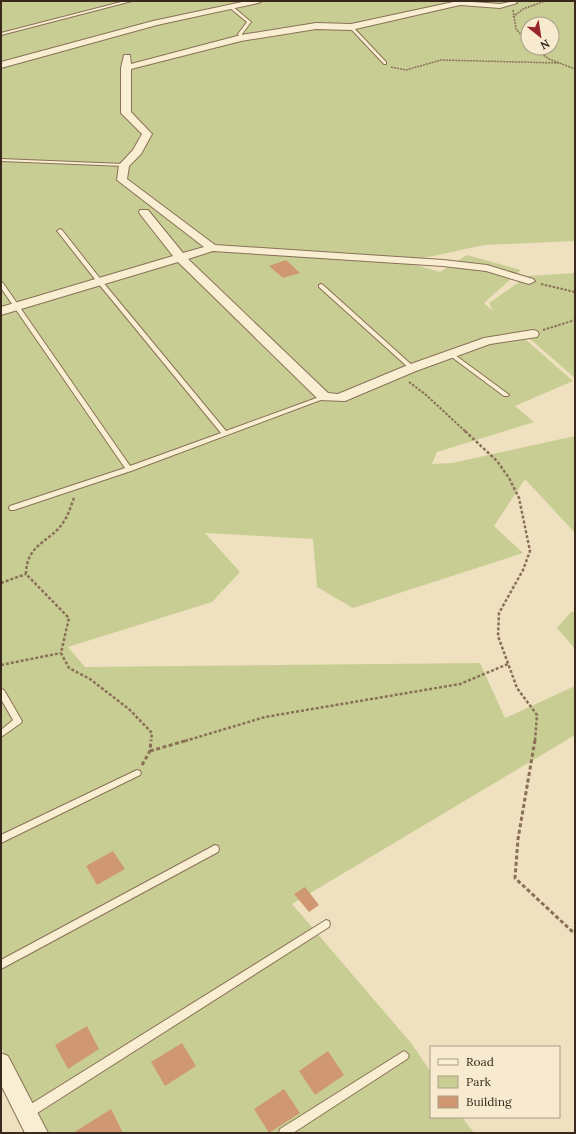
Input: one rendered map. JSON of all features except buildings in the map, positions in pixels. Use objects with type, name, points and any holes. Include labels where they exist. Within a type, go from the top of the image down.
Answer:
[{"type":"street","points":[[1,65],[156,23],[258,1]]},
{"type":"street","points":[[212,248],[122,180],[124,165],[137,152],[147,134],[126,113],[126,63],[240,38],[316,26],[351,27],[460,3],[500,6],[513,3]]},
{"type":"street","points":[[144,212],[181,258],[324,397],[340,398],[412,368],[488,341],[533,334]]},
{"type":"street","points":[[1,312],[212,248],[443,263],[487,268],[529,281]]},
{"type":"street","points":[[1,1063],[37,1133]]},
{"type":"lane","points":[[1,34],[130,1]]},
{"type":"lane","points":[[231,7],[249,22],[240,34],[240,38]]},
{"type":"lane","points":[[351,27],[385,63]]},
{"type":"lane","points":[[1,160],[124,165]]},
{"type":"lane","points":[[60,231],[100,282],[224,432]]},
{"type":"lane","points":[[1,284],[129,469]]},
{"type":"lane","points":[[322,286],[412,368]]},
{"type":"lane","points":[[451,354],[506,395]]},
{"type":"lane","points":[[12,508],[129,469],[224,432],[324,397]]},
{"type":"lane","points":[[1,692],[18,721],[1,734]]},
{"type":"lane","points":[[1,839],[137,773]]},
{"type":"lane","points":[[1,965],[215,849]]},
{"type":"lane","points":[[27,1113],[326,924]]},
{"type":"lane","points":[[284,1133],[404,1056]]},
{"type":"path","points":[[513,18],[523,9],[545,1]]},
{"type":"path","points":[[513,3],[513,23],[520,35]]},
{"type":"path","points":[[544,56],[575,69]]},
{"type":"path","points":[[385,63],[394,69],[406,70],[441,60],[559,63]]},
{"type":"path","points":[[529,281],[575,292]]},
{"type":"path","points":[[533,334],[575,320]]},
{"type":"path","points":[[399,374],[425,394],[497,461],[509,478],[519,498],[530,551],[523,570],[499,613],[498,636],[516,688],[537,715],[535,740],[518,839],[516,878],[575,934]]},
{"type":"path","points":[[88,482],[73,499],[64,522],[35,548],[26,565],[26,574],[69,618],[61,653],[70,668],[90,679],[130,710],[152,733],[150,750],[137,773]]},
{"type":"path","points":[[1,583],[26,574]]},
{"type":"path","points":[[1,665],[61,653]]},
{"type":"path","points":[[150,750],[265,717],[460,684],[508,664]]},
{"type":"green space","points":[[1,1],[575,1],[575,241],[484,245],[405,262],[440,272],[467,255],[521,270],[484,303],[493,311],[489,303],[528,276],[575,273],[575,378],[529,338],[524,338],[573,381],[515,406],[534,422],[437,452],[432,464],[452,463],[575,436],[575,533],[525,479],[494,526],[523,553],[353,608],[317,587],[313,539],[205,533],[240,572],[212,602],[68,647],[85,667],[480,663],[505,718],[575,686],[575,735],[292,904],[411,1043],[430,1071],[430,1118],[463,1118],[474,1133],[44,1133],[1,1047]]},
{"type":"green space","points":[[572,611],[575,613],[575,649],[557,628]]}]
